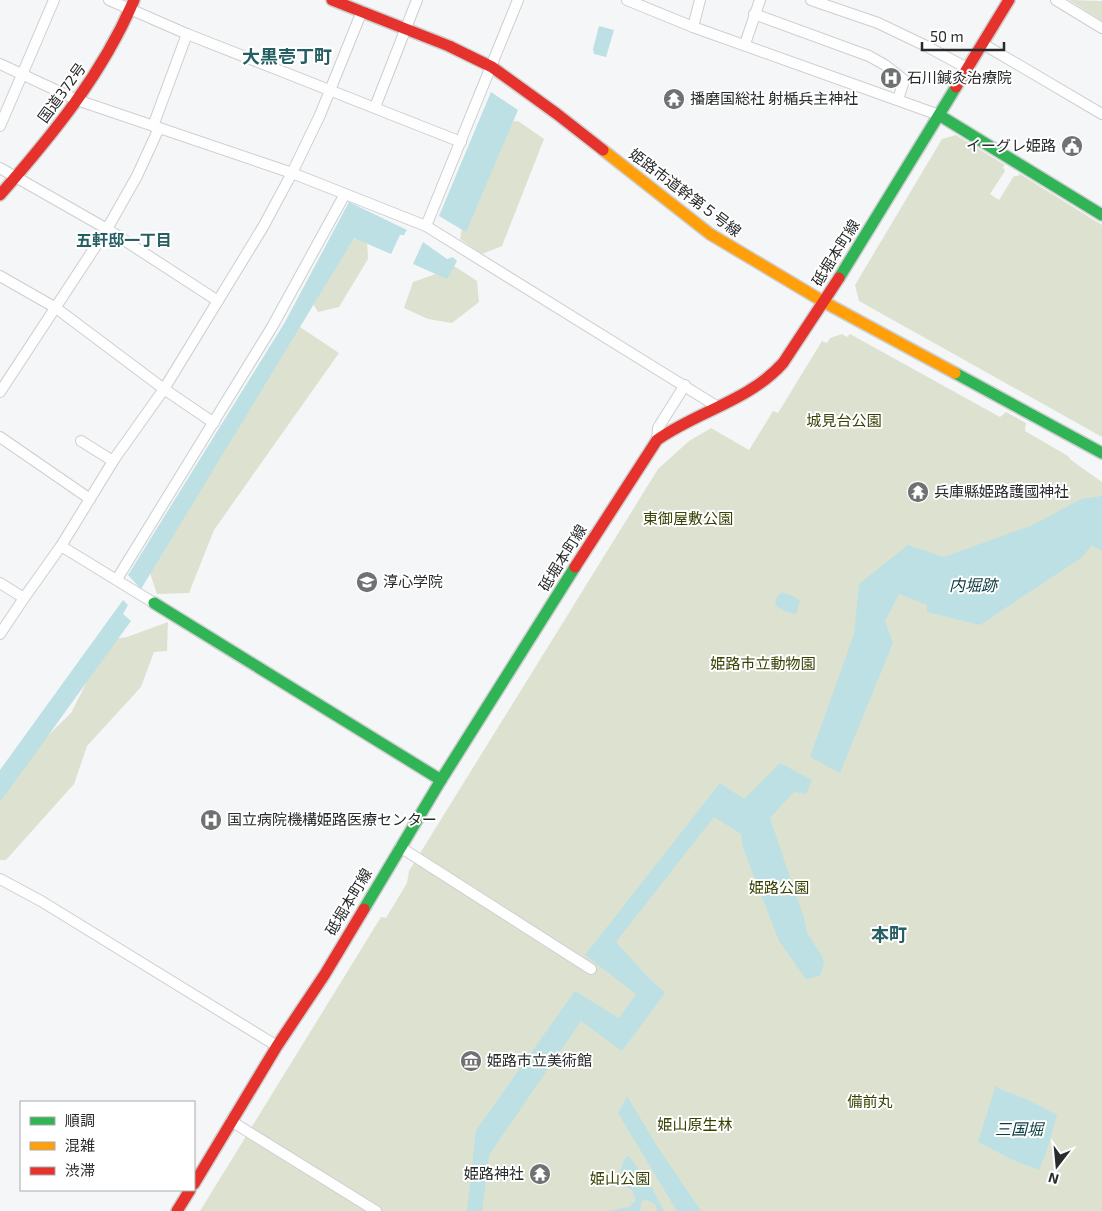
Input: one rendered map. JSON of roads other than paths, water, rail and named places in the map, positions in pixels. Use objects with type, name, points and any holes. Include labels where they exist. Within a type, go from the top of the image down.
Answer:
[{"type":"main road","name":"姫路市道幹第５号線","points":[[332,0],[406,29],[492,67],[557,114],[710,234],[824,302],[1102,453]]},
{"type":"main road","name":"砥堀本町線","points":[[195,1182],[277,1046],[325,974],[441,780],[631,478],[658,440],[671,430],[751,391],[784,363],[824,302],[967,68],[984,44],[1009,0]]},
{"type":"main road","name":"国道372号","points":[[0,195],[78,100],[111,50],[132,4]]},
{"type":"main road","points":[[939,115],[1102,215]]},
{"type":"main road","points":[[154,603],[441,780]]},
{"type":"main road","points":[[177,1211],[189,1191]]},
{"type":"street","points":[[0,126],[54,0]]},
{"type":"street","points":[[109,0],[132,4],[187,34],[331,89],[461,142]]},
{"type":"street","points":[[375,107],[417,0]]},
{"type":"street","points":[[426,226],[518,0]]},
{"type":"street","points":[[627,0],[693,26],[939,115]]},
{"type":"street","points":[[693,26],[700,0]]},
{"type":"street","points":[[744,44],[760,0]]},
{"type":"street","points":[[811,0],[878,23],[967,68]]},
{"type":"street","points":[[1056,0],[1102,28]]},
{"type":"street","points":[[0,634],[61,546],[113,461],[164,389],[263,227],[292,173],[331,89],[362,11]]},
{"type":"street","points":[[754,14],[846,47],[885,65],[904,80],[898,100]]},
{"type":"street","points":[[0,392],[56,308],[138,176],[187,34]]},
{"type":"street","points":[[984,44],[1102,114]]},
{"type":"street","points":[[0,64],[78,100],[292,173],[426,226],[718,407]]},
{"type":"street","points":[[0,168],[107,228],[218,300]]},
{"type":"street","points":[[117,579],[272,327],[345,194]]},
{"type":"street","points":[[0,276],[56,308],[214,424]]},
{"type":"street","points":[[658,440],[658,428],[685,385]]},
{"type":"street","points":[[0,438],[90,499]]},
{"type":"street","points":[[81,441],[113,461]]},
{"type":"street","points":[[61,546],[154,603]]},
{"type":"street","points":[[0,583],[24,598]]},
{"type":"street","points":[[400,847],[591,969]]},
{"type":"street","points":[[0,879],[41,901],[277,1046]]},
{"type":"street","points":[[232,1121],[376,1211]]},
{"type":"water","points":[[599,26],[614,30],[606,57],[594,54],[593,49]]},
{"type":"water","points":[[491,92],[518,110],[466,232],[439,216]]},
{"type":"water","points":[[349,202],[407,230],[404,235],[400,235],[391,254],[354,238],[141,589],[128,575],[285,322]]},
{"type":"water","points":[[423,242],[447,259],[453,257],[457,261],[447,279],[413,264]]},
{"type":"water","name":"内堀跡","points":[[1102,496],[1102,551],[1092,545],[1081,558],[980,625],[927,612],[927,605],[899,594],[885,621],[893,643],[840,773],[810,757],[854,634],[859,584],[908,545],[944,557],[1035,524],[1081,499]]},
{"type":"water","points":[[782,592],[800,601],[796,614],[786,612],[776,606],[776,598]]},
{"type":"water","points":[[123,600],[128,605],[123,614],[131,621],[0,802],[0,770]]},
{"type":"water","points":[[780,763],[812,780],[806,794],[794,792],[770,818],[804,918],[807,933],[822,956],[824,963],[820,976],[806,979],[779,941],[743,848],[741,834],[714,817],[616,942],[665,993],[622,1051],[581,1021],[489,1155],[482,1211],[467,1211],[476,1130],[575,991],[619,1018],[636,994],[585,955],[720,783],[744,799]]},
{"type":"water","name":"三国堀","points":[[996,1085],[1000,1089],[1028,1100],[1057,1115],[1039,1170],[1011,1159],[978,1142]]},
{"type":"water","points":[[627,1096],[657,1146],[701,1211],[677,1211],[618,1113]]},
{"type":"water","points":[[628,1155],[651,1186],[664,1211],[657,1211],[655,1204],[645,1199],[641,1203],[640,1211],[608,1211],[629,1207],[636,1200],[632,1190],[621,1183],[620,1180],[621,1168]]},
{"type":"place","name":"石川鍼灸治療院","points":[[891,78]]},
{"type":"place","name":"播磨国総社 射楯兵主神社","points":[[674,99]]},
{"type":"place","name":"イーグレ姫路","points":[[1072,146]]},
{"type":"place","name":"兵庫縣姫路護國神社","points":[[918,492]]},
{"type":"place","name":"淳心学院","points":[[367,582]]},
{"type":"place","name":"国立病院機構姫路医療センター","points":[[211,820]]},
{"type":"place","name":"姫路市立美術館","points":[[471,1061]]},
{"type":"place","name":"姫路神社","points":[[540,1174]]},
{"type":"district","name":"大黒壱丁町","points":[[287,57]]},
{"type":"district","name":"五軒邸一丁目","points":[[124,240]]},
{"type":"district","name":"本町","points":[[889,935]]},
{"type":"park label","name":"城見台公園","points":[[844,421]]},
{"type":"park label","name":"東御屋敷公園","points":[[688,519]]},
{"type":"park label","name":"姫路市立動物園","points":[[763,664]]},
{"type":"park label","name":"姫路公園","points":[[779,888]]},
{"type":"park label","name":"備前丸","points":[[870,1102]]},
{"type":"park label","name":"姫山原生林","points":[[695,1125]]},
{"type":"park label","name":"姫山公園","points":[[620,1179]]}]
